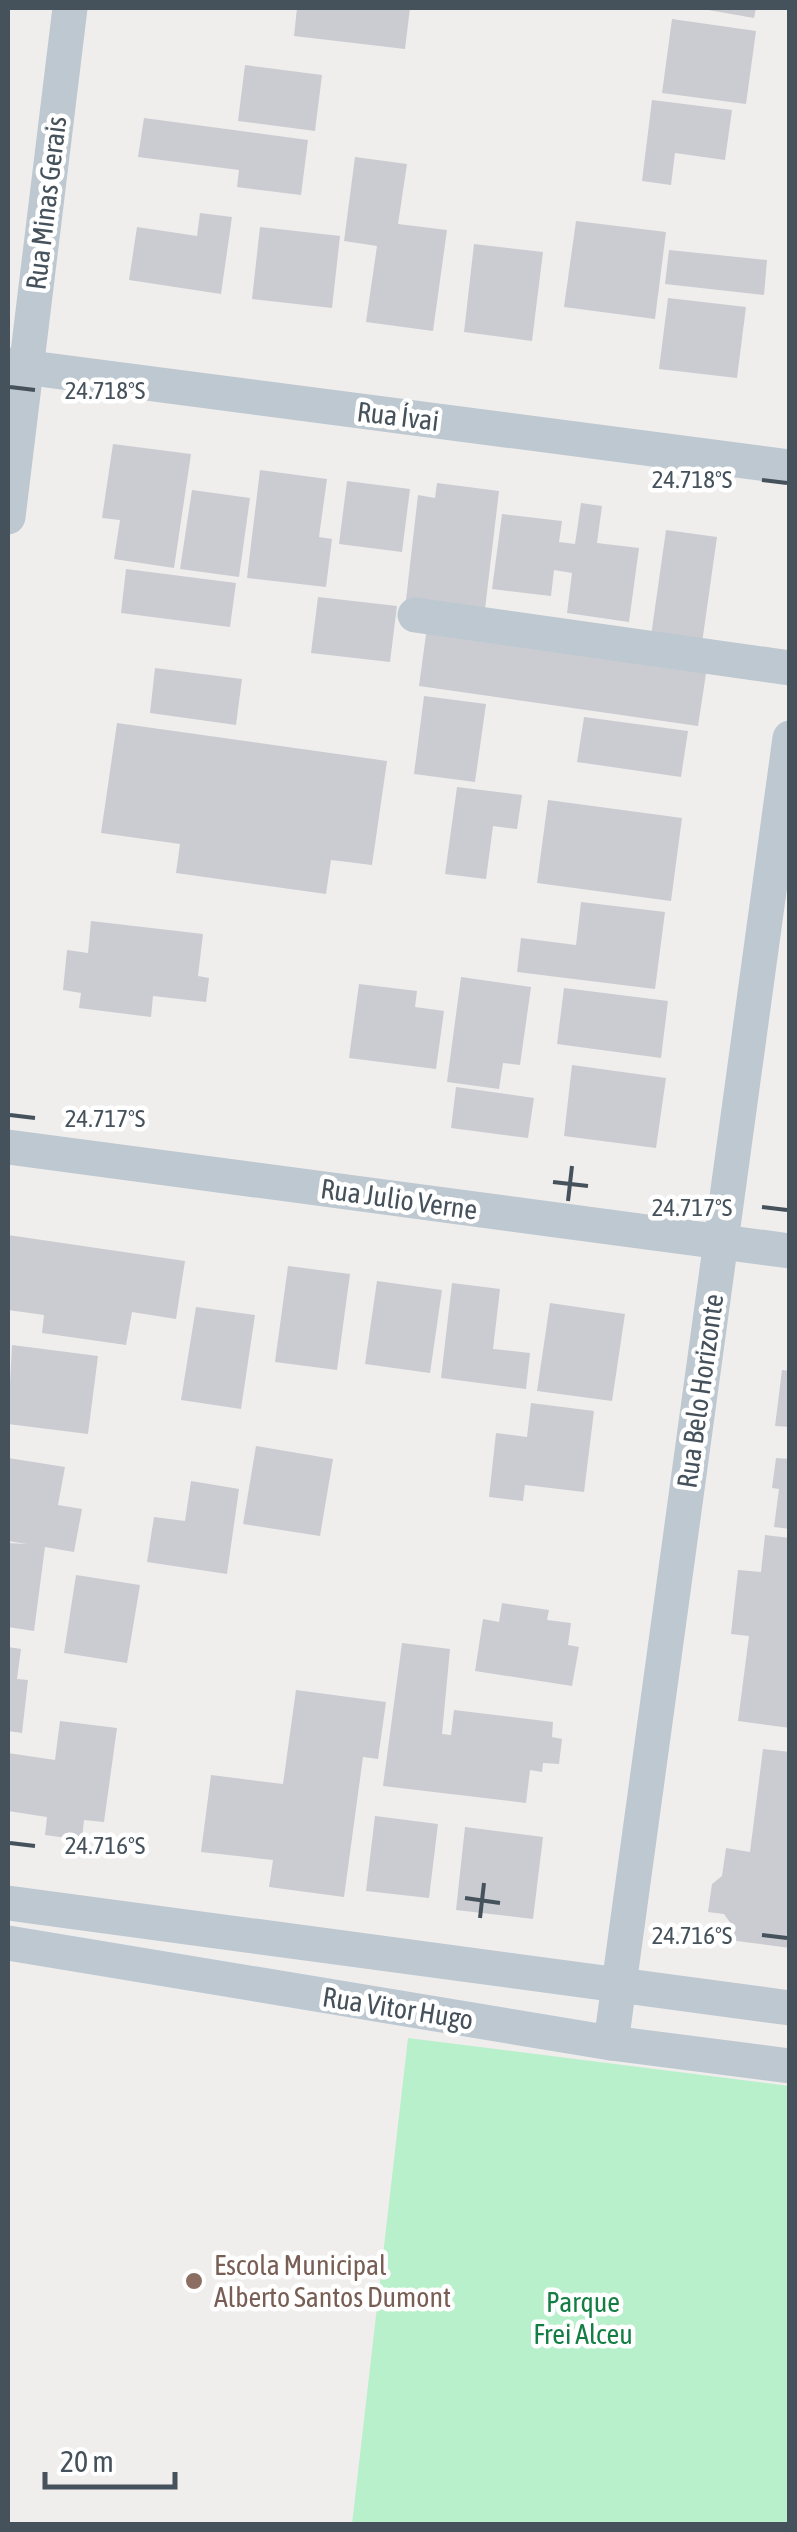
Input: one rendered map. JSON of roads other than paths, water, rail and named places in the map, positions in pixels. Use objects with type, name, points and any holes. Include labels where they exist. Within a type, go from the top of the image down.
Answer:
[{"type":"street","name":"Rua Minas Gerais","points":[[8,517],[17,366],[70,8]]},
{"type":"street","name":"Rua Ívai","points":[[17,366],[790,467]]},
{"type":"street","points":[[415,615],[790,668]]},
{"type":"street","name":"Rua Belo Horizonte","points":[[611,2043],[790,738]]},
{"type":"street","name":"Rua Julio Verne","points":[[8,1147],[790,1252]]},
{"type":"street","name":"Rua Vitor Hugo","points":[[8,1903],[790,2008]]},
{"type":"street","name":"Rua Vitor Hugo","points":[[8,1942],[611,2043],[790,2066]]},
{"type":"place","name":"Escola Municipal Alberto Santos Dumont","points":[[194,2281]]},
{"type":"park label","name":"Parque Frei Alceu","points":[[583,2318]]}]
